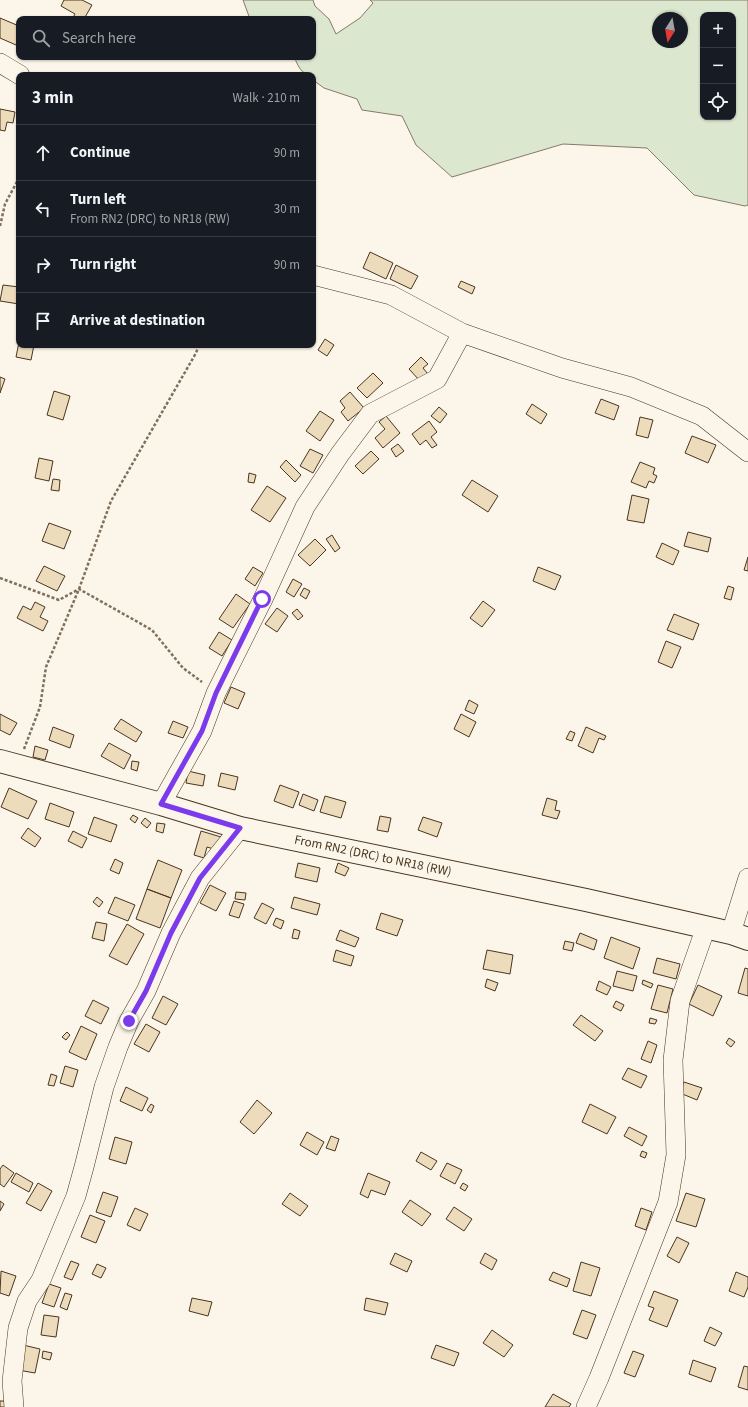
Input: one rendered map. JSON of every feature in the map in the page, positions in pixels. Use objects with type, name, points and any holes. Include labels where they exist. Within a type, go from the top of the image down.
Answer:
[{"type":"main road","name":"From RN2 (DRC) to NR18 (RW)","points":[[9,764],[161,804],[240,828],[586,900],[739,936]]},
{"type":"street","points":[[0,63],[16,73]]},
{"type":"street","points":[[316,276],[391,295],[462,333],[562,368],[645,392],[702,416],[748,452]]},
{"type":"street","points":[[161,804],[202,731],[216,693],[305,507],[340,454],[370,414],[437,378],[462,333]]},
{"type":"street","points":[[14,1407],[12,1382],[18,1328],[27,1301],[41,1280],[76,1196],[104,1087],[118,1046],[129,1021],[146,991],[171,933],[200,878],[240,828]]},
{"type":"street","points":[[739,936],[748,878]]},
{"type":"street","points":[[586,1407],[599,1378],[668,1202],[676,1155],[673,1060],[680,1001],[706,928]]},
{"type":"path","points":[[0,226],[5,204],[16,184]]},
{"type":"path","points":[[9,764],[40,707],[46,667],[78,589],[111,501],[198,348]]},
{"type":"path","points":[[0,578],[59,600],[78,589]]},
{"type":"path","points":[[78,589],[152,630],[183,668],[216,693]]},
{"type":"green space","points":[[243,0],[313,0],[315,6],[329,19],[336,34],[360,18],[373,3],[370,0],[748,0],[748,205],[745,206],[694,195],[647,148],[563,144],[452,177],[416,145],[402,116],[362,110],[357,99],[324,88],[316,82],[316,72],[303,72],[295,60],[316,60],[316,16],[249,16]]},
{"type":"building","points":[[64,0],[82,0],[92,5],[86,16],[74,16],[75,14],[61,6]]},
{"type":"building","points":[[0,18],[16,25],[16,45],[0,38]]},
{"type":"building","points":[[0,109],[15,112],[13,123],[7,122],[5,131],[0,130]]},
{"type":"building","points":[[370,252],[393,263],[386,279],[363,268]]},
{"type":"building","points":[[396,265],[418,276],[411,289],[390,279]]},
{"type":"building","points":[[461,281],[475,287],[472,294],[458,287]]},
{"type":"building","points":[[3,285],[16,287],[16,304],[0,301]]},
{"type":"building","points":[[325,339],[334,345],[327,356],[318,350]]},
{"type":"building","points":[[18,348],[33,348],[31,360],[16,357]]},
{"type":"building","points":[[421,357],[428,364],[423,368],[428,374],[420,381],[409,369]]},
{"type":"building","points":[[373,373],[383,383],[367,398],[357,388]]},
{"type":"building","points":[[0,377],[5,379],[0,393]]},
{"type":"building","points":[[54,391],[70,396],[63,420],[47,415]]},
{"type":"building","points":[[350,392],[364,408],[348,421],[341,412],[345,408],[340,401]]},
{"type":"building","points":[[601,399],[619,406],[614,420],[595,413]]},
{"type":"building","points":[[532,404],[547,414],[541,424],[526,414]]},
{"type":"building","points":[[439,407],[447,414],[440,423],[431,416]]},
{"type":"building","points":[[320,411],[334,420],[320,441],[306,431]]},
{"type":"building","points":[[386,416],[400,433],[383,448],[375,438],[385,429],[379,422]]},
{"type":"building","points":[[640,417],[653,420],[648,438],[636,435]]},
{"type":"building","points":[[429,421],[437,432],[431,437],[437,445],[432,448],[426,440],[420,445],[412,434]]},
{"type":"building","points":[[692,436],[716,445],[708,463],[685,453]]},
{"type":"building","points":[[398,444],[404,451],[396,457],[391,449]]},
{"type":"building","points":[[310,449],[323,455],[313,473],[300,466]]},
{"type":"building","points":[[371,451],[379,459],[363,474],[355,466]]},
{"type":"building","points":[[39,458],[53,461],[49,481],[35,478]]},
{"type":"building","points":[[286,460],[301,475],[295,482],[280,467]]},
{"type":"building","points":[[640,462],[655,468],[653,474],[657,476],[654,483],[649,481],[646,488],[631,482]]},
{"type":"building","points":[[249,473],[256,475],[254,483],[248,482]]},
{"type":"building","points":[[53,479],[60,480],[59,491],[51,490]]},
{"type":"building","points":[[472,480],[498,496],[488,512],[462,495]]},
{"type":"building","points":[[267,486],[286,498],[270,522],[251,510]]},
{"type":"building","points":[[632,495],[649,499],[644,523],[627,520]]},
{"type":"building","points":[[49,523],[71,531],[64,549],[42,541]]},
{"type":"building","points":[[688,532],[711,538],[708,552],[684,546]]},
{"type":"building","points":[[332,535],[340,548],[335,552],[326,539]]},
{"type":"building","points":[[315,539],[326,550],[310,566],[298,555]]},
{"type":"building","points":[[662,543],[679,551],[673,565],[656,557]]},
{"type":"building","points":[[748,557],[748,571],[744,570]]},
{"type":"building","points":[[44,566],[65,576],[57,591],[36,581]]},
{"type":"building","points":[[253,567],[263,573],[255,586],[245,579]]},
{"type":"building","points":[[538,567],[561,576],[555,590],[533,581]]},
{"type":"building","points":[[293,579],[302,584],[294,597],[286,592]]},
{"type":"building","points":[[728,586],[734,588],[731,600],[724,598]]},
{"type":"building","points":[[304,588],[310,591],[306,599],[300,595]]},
{"type":"building","points":[[236,594],[250,604],[233,628],[219,619]]},
{"type":"building","points":[[483,601],[495,610],[482,627],[470,618]]},
{"type":"building","points":[[35,602],[45,607],[40,617],[48,621],[43,631],[17,618],[23,606],[31,610]]},
{"type":"building","points":[[277,608],[288,616],[277,632],[265,624]]},
{"type":"building","points":[[297,609],[303,616],[298,620],[292,613]]},
{"type":"building","points":[[674,614],[699,624],[693,640],[667,630]]},
{"type":"building","points":[[219,632],[232,640],[222,656],[209,648]]},
{"type":"building","points":[[666,641],[681,647],[672,668],[658,662]]},
{"type":"building","points":[[231,687],[245,693],[238,709],[224,703]]},
{"type":"building","points":[[469,700],[478,705],[474,714],[465,710]]},
{"type":"building","points":[[0,714],[17,723],[10,735],[0,730]]},
{"type":"building","points":[[461,714],[476,722],[469,737],[454,729]]},
{"type":"building","points":[[121,719],[142,732],[136,742],[114,729]]},
{"type":"building","points":[[173,721],[188,727],[183,738],[168,733]]},
{"type":"building","points":[[53,727],[74,735],[70,748],[49,740]]},
{"type":"building","points":[[586,727],[606,736],[604,740],[599,738],[593,753],[578,746]]},
{"type":"building","points":[[570,731],[575,733],[572,741],[566,739]]},
{"type":"building","points":[[109,743],[131,755],[124,769],[101,756]]},
{"type":"building","points":[[35,746],[48,750],[45,760],[33,757]]},
{"type":"building","points":[[132,761],[139,762],[137,771],[131,769]]},
{"type":"building","points":[[188,771],[205,775],[203,786],[186,783]]},
{"type":"building","points":[[221,773],[238,777],[235,790],[218,786]]},
{"type":"building","points":[[280,785],[299,792],[293,808],[274,801]]},
{"type":"building","points":[[9,788],[37,801],[28,819],[1,807]]},
{"type":"building","points":[[303,794],[318,800],[314,811],[299,805]]},
{"type":"building","points":[[325,796],[346,802],[341,818],[320,812]]},
{"type":"building","points":[[547,798],[557,801],[555,810],[560,811],[557,819],[542,815]]},
{"type":"building","points":[[50,803],[74,812],[69,827],[45,819]]},
{"type":"building","points":[[133,815],[138,818],[135,823],[130,819]]},
{"type":"building","points":[[380,816],[391,818],[388,832],[377,830]]},
{"type":"building","points":[[94,817],[117,825],[111,842],[88,834]]},
{"type":"building","points":[[423,817],[442,823],[437,837],[418,830]]},
{"type":"building","points":[[145,818],[151,823],[147,828],[141,823]]},
{"type":"building","points":[[157,823],[165,824],[163,833],[156,831]]},
{"type":"building","points":[[28,828],[41,838],[35,847],[21,838]]},
{"type":"building","points":[[73,831],[87,838],[82,848],[68,841]]},
{"type":"building","points":[[201,831],[221,837],[217,850],[207,847],[204,858],[194,855]]},
{"type":"building","points":[[115,859],[123,863],[119,874],[110,870]]},
{"type":"building","points":[[158,860],[182,870],[171,898],[147,889]]},
{"type":"building","points":[[298,863],[320,868],[317,882],[295,877]]},
{"type":"building","points":[[338,863],[349,868],[345,876],[335,872]]},
{"type":"building","points":[[210,885],[226,893],[216,911],[200,903]]},
{"type":"building","points":[[147,889],[171,898],[160,928],[136,919]]},
{"type":"building","points":[[236,892],[246,893],[245,900],[235,899]]},
{"type":"building","points":[[97,897],[103,902],[99,907],[93,902]]},
{"type":"building","points":[[115,897],[135,905],[128,921],[108,913]]},
{"type":"building","points":[[294,897],[320,904],[317,915],[291,908]]},
{"type":"building","points":[[234,901],[244,904],[239,918],[229,915]]},
{"type":"building","points":[[262,903],[274,909],[266,924],[254,918]]},
{"type":"building","points":[[381,913],[403,920],[397,936],[376,929]]},
{"type":"building","points":[[276,918],[284,921],[281,929],[273,925]]},
{"type":"building","points":[[96,922],[107,924],[104,941],[92,938]]},
{"type":"building","points":[[127,924],[144,934],[127,965],[109,956]]},
{"type":"building","points":[[294,929],[300,931],[298,939],[292,938]]},
{"type":"building","points":[[340,930],[359,938],[355,947],[336,940]]},
{"type":"building","points":[[580,933],[597,940],[594,950],[576,943]]},
{"type":"building","points":[[611,937],[640,948],[633,969],[604,958]]},
{"type":"building","points":[[565,941],[574,943],[572,951],[563,949]]},
{"type":"building","points":[[336,950],[354,956],[351,966],[333,961]]},
{"type":"building","points":[[487,950],[513,955],[510,974],[483,969]]},
{"type":"building","points":[[657,958],[680,964],[676,979],[653,973]]},
{"type":"building","points":[[745,968],[748,969],[748,996],[738,993]]},
{"type":"building","points":[[617,971],[637,976],[633,991],[613,986]]},
{"type":"building","points":[[487,979],[498,983],[495,991],[485,987]]},
{"type":"building","points":[[643,980],[653,984],[651,988],[642,984]]},
{"type":"building","points":[[599,981],[611,987],[607,995],[596,990]]},
{"type":"building","points":[[658,985],[673,989],[667,1013],[651,1009]]},
{"type":"building","points":[[698,985],[722,996],[713,1016],[689,1004]]},
{"type":"building","points":[[163,996],[178,1004],[166,1025],[152,1018]]},
{"type":"building","points":[[93,1000],[109,1008],[101,1024],[85,1016]]},
{"type":"building","points":[[616,1001],[624,1005],[621,1011],[613,1007]]},
{"type":"building","points":[[581,1015],[603,1031],[595,1041],[573,1025]]},
{"type":"building","points":[[650,1018],[657,1020],[655,1024],[649,1023]]},
{"type":"building","points":[[146,1024],[160,1032],[149,1052],[134,1044]]},
{"type":"building","points":[[81,1026],[97,1034],[86,1060],[69,1052]]},
{"type":"building","points":[[67,1032],[70,1035],[66,1040],[62,1037]]},
{"type":"building","points":[[729,1038],[735,1042],[731,1047],[726,1043]]},
{"type":"building","points":[[648,1041],[657,1045],[651,1063],[641,1059]]},
{"type":"building","points":[[65,1066],[78,1070],[73,1087],[60,1083]]},
{"type":"building","points":[[628,1068],[647,1076],[641,1088],[622,1079]]},
{"type":"building","points":[[51,1074],[57,1076],[54,1086],[48,1085]]},
{"type":"building","points":[[684,1082],[702,1088],[697,1100],[680,1093]]},
{"type":"building","points":[[126,1087],[148,1098],[142,1111],[120,1101]]},
{"type":"building","points":[[257,1100],[272,1113],[254,1134],[240,1122]]},
{"type":"building","points":[[151,1104],[154,1106],[151,1113],[147,1110]]},
{"type":"building","points":[[590,1104],[616,1117],[607,1134],[582,1122]]},
{"type":"building","points":[[629,1127],[647,1136],[642,1146],[624,1136]]},
{"type":"building","points":[[307,1132],[324,1142],[317,1155],[300,1145]]},
{"type":"building","points":[[331,1136],[339,1139],[335,1151],[326,1148]]},
{"type":"building","points":[[115,1137],[132,1142],[126,1164],[109,1159]]},
{"type":"building","points":[[642,1151],[647,1153],[645,1158],[640,1156]]},
{"type":"building","points":[[421,1152],[437,1161],[431,1170],[416,1161]]},
{"type":"building","points":[[447,1163],[462,1170],[455,1184],[440,1176]]},
{"type":"building","points":[[3,1165],[14,1173],[4,1187],[0,1184],[0,1169]]},
{"type":"building","points":[[16,1173],[33,1183],[29,1192],[11,1182]]},
{"type":"building","points":[[368,1173],[390,1182],[385,1195],[371,1190],[368,1198],[360,1194]]},
{"type":"building","points":[[38,1183],[52,1191],[41,1211],[26,1203]]},
{"type":"building","points":[[463,1183],[468,1186],[465,1191],[460,1188]]},
{"type":"building","points":[[103,1192],[118,1197],[111,1217],[96,1212]]},
{"type":"building","points":[[290,1193],[308,1206],[300,1216],[282,1204]]},
{"type":"building","points":[[686,1193],[705,1199],[696,1227],[676,1221]]},
{"type":"building","points":[[410,1200],[431,1214],[422,1226],[402,1212]]},
{"type":"building","points":[[0,1201],[4,1204],[0,1211]]},
{"type":"building","points":[[454,1207],[472,1219],[464,1231],[446,1219]]},
{"type":"building","points":[[135,1208],[148,1214],[140,1231],[127,1225]]},
{"type":"building","points":[[641,1208],[652,1212],[646,1230],[635,1226]]},
{"type":"building","points":[[90,1215],[105,1221],[96,1243],[81,1237]]},
{"type":"building","points":[[677,1237],[689,1243],[679,1263],[667,1256]]},
{"type":"building","points":[[395,1253],[412,1261],[407,1272],[390,1264]]},
{"type":"building","points":[[485,1253],[497,1260],[492,1270],[480,1263]]},
{"type":"building","points":[[71,1261],[79,1264],[72,1280],[64,1277]]},
{"type":"building","points":[[581,1262],[600,1268],[591,1296],[573,1291]]},
{"type":"building","points":[[97,1264],[106,1268],[101,1278],[92,1274]]},
{"type":"building","points":[[1,1271],[16,1276],[9,1296],[0,1293]]},
{"type":"building","points":[[553,1272],[570,1279],[567,1287],[549,1280]]},
{"type":"building","points":[[736,1272],[748,1277],[748,1287],[744,1297],[729,1291]]},
{"type":"building","points":[[49,1284],[61,1288],[54,1307],[42,1303]]},
{"type":"building","points":[[654,1291],[678,1300],[667,1327],[649,1320],[654,1308],[648,1306]]},
{"type":"building","points":[[65,1293],[72,1295],[67,1310],[60,1307]]},
{"type":"building","points":[[192,1298],[212,1302],[208,1316],[189,1311]]},
{"type":"building","points":[[366,1298],[388,1303],[385,1315],[364,1310]]},
{"type":"building","points":[[582,1310],[596,1315],[587,1339],[573,1334]]},
{"type":"building","points":[[44,1315],[59,1317],[56,1337],[41,1335]]},
{"type":"building","points":[[710,1327],[722,1333],[715,1346],[704,1341]]},
{"type":"building","points":[[492,1330],[513,1345],[504,1357],[483,1343]]},
{"type":"building","points":[[23,1345],[40,1349],[35,1373],[18,1370]]},
{"type":"building","points":[[436,1345],[459,1353],[454,1366],[431,1358]]},
{"type":"building","points":[[43,1351],[52,1353],[50,1360],[42,1358]]},
{"type":"building","points":[[633,1351],[644,1355],[635,1377],[624,1373]]},
{"type":"building","points":[[693,1360],[716,1368],[711,1382],[689,1374]]},
{"type":"building","points":[[744,1366],[748,1367],[748,1390],[738,1387]]},
{"type":"building","points":[[553,1394],[571,1404],[569,1407],[545,1407]]},
{"type":"building","points":[[0,1401],[9,1401],[9,1407],[0,1407]]},
{"type":"route","points":[[129,1021],[146,991],[171,933],[200,878],[240,828],[161,804],[202,731],[216,693],[262,599]]}]
